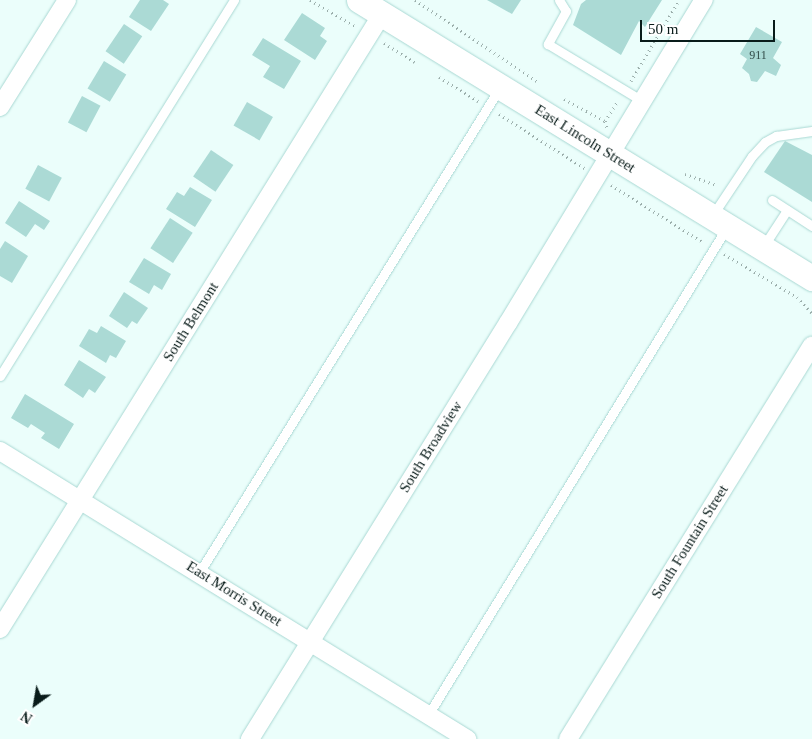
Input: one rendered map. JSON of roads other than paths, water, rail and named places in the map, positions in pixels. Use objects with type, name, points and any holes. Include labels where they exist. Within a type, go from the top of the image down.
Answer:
[{"type":"street","points":[[0,106],[66,0]]},
{"type":"street","name":"East Lincoln Street","points":[[359,0],[375,24],[494,97],[616,147],[720,221],[812,278]]},
{"type":"street","name":"South Broadview","points":[[250,739],[598,177],[704,0]]},
{"type":"street","name":"South Belmont","points":[[0,630],[375,24]]},
{"type":"street","name":"South Fountain Street","points":[[568,739],[812,346]]},
{"type":"street","name":"East Morris Street","points":[[0,451],[467,739]]},
{"type":"lane","points":[[0,376],[234,0]]},
{"type":"lane","points":[[559,0],[566,11],[548,44],[644,102]]},
{"type":"lane","points":[[199,573],[494,97]]},
{"type":"lane","points":[[428,715],[714,249],[729,191],[765,142],[776,136],[812,131]]},
{"type":"lane","points":[[772,200],[812,226]]},
{"type":"lane","points":[[763,248],[787,210]]}]
